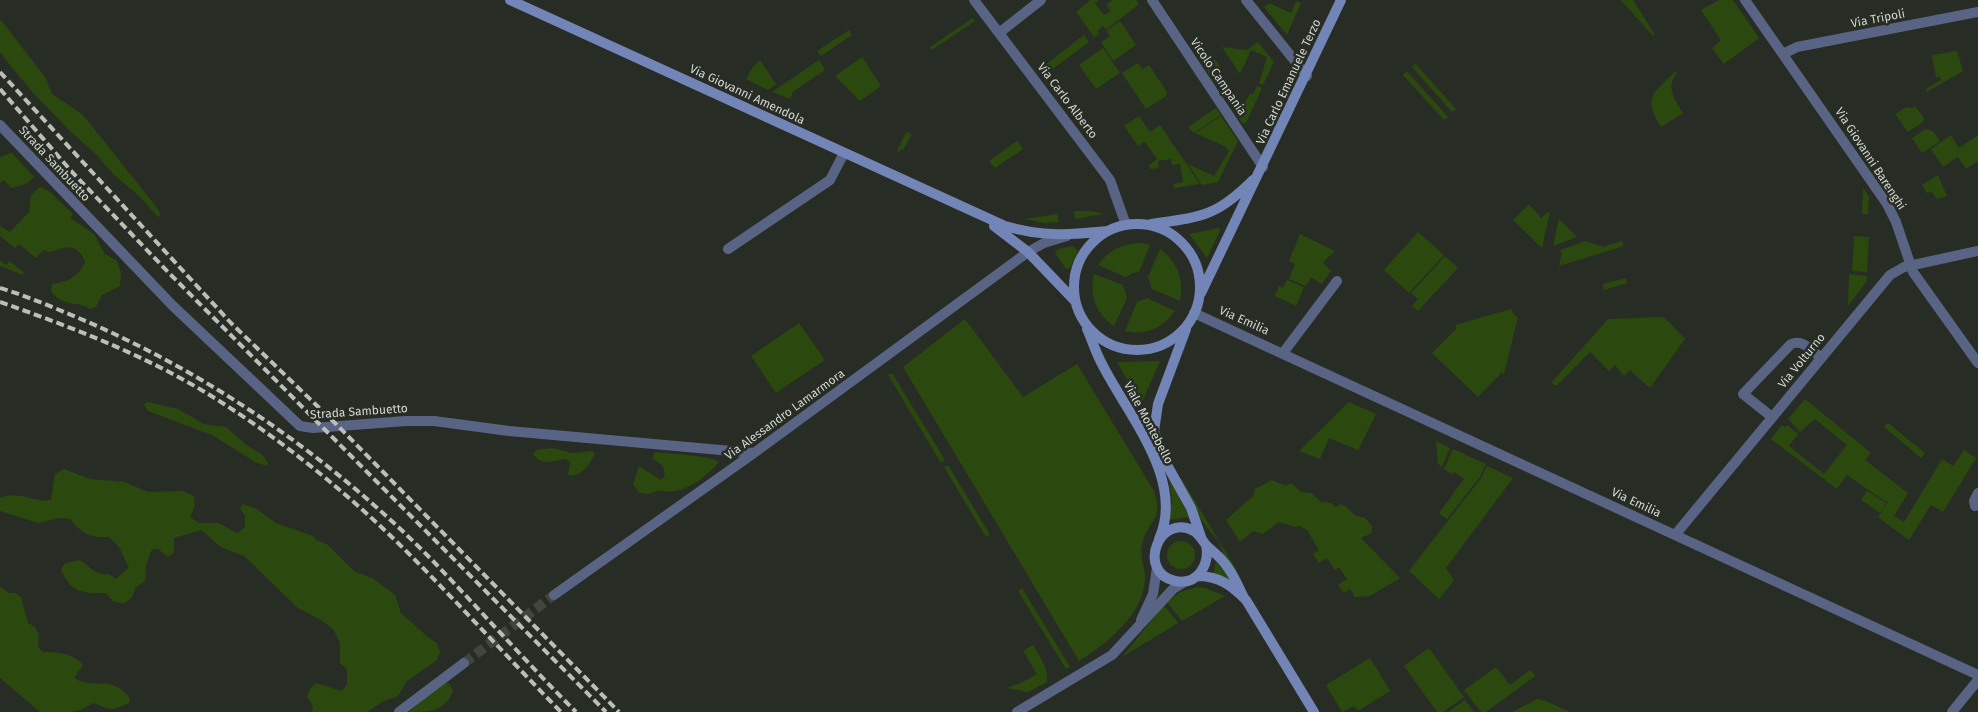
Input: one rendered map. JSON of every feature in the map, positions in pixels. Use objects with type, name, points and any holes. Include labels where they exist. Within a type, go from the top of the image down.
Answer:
[{"type":"main road","name":"Via Giovanni Amendola","points":[[510,0],[1005,226],[1024,232],[1067,236],[1108,231]]},
{"type":"main road","name":"Via Carlo Emanuele Terzo","points":[[1200,296],[1342,0]]},
{"type":"main road","name":"Via Carlo Emanuele Terzo","points":[[1146,224],[1213,212],[1228,204],[1261,170]]},
{"type":"main road","name":"Via Giovanni Amendola","points":[[974,212],[1028,252],[1076,302]]},
{"type":"main road","points":[[1146,224],[1160,228],[1183,244],[1197,268],[1200,296],[1187,325],[1168,341],[1144,350],[1127,349],[1111,344],[1097,335],[1085,323],[1076,302],[1074,278],[1082,255],[1089,245],[1108,231],[1126,225],[1146,224]]},
{"type":"main road","name":"Viale Montebello","points":[[1085,323],[1101,364],[1146,441],[1164,482],[1166,516],[1154,552],[1158,568]]},
{"type":"main road","name":"Viale Montebello","points":[[1187,325],[1158,404],[1154,431],[1162,456],[1191,508],[1203,541],[1207,559],[1202,571],[1197,576]]},
{"type":"main road","name":"Viale Montebello","points":[[1159,538],[1165,533],[1179,528],[1194,532],[1219,556],[1229,569],[1244,598],[1314,712]]},
{"type":"main road","points":[[1158,568],[1170,579],[1186,581],[1197,576]]},
{"type":"main road","name":"Viale Montebello","points":[[1197,576],[1218,578],[1244,598]]},
{"type":"street","name":"Via Carlo Alberto","points":[[974,0],[1110,180],[1126,225]]},
{"type":"street","points":[[999,33],[1041,0]]},
{"type":"street","name":"Vicolo Campania","points":[[1152,0],[1261,170]]},
{"type":"street","points":[[1246,0],[1306,76]]},
{"type":"street","name":"Via Giovanni Barenghi","points":[[1746,0],[1890,209],[1909,266],[1978,363]]},
{"type":"street","name":"Via Tripoli","points":[[1783,54],[1797,47],[1978,12]]},
{"type":"street","name":"Strada Sambuetto","points":[[0,125],[172,305],[300,426],[313,428],[406,421],[434,422],[510,432],[754,453]]},
{"type":"street","points":[[728,249],[830,180],[844,153]]},
{"type":"street","name":"Via Alessandro Lamarmora","points":[[554,595],[754,453],[1028,252],[1044,243],[1067,236]]},
{"type":"street","name":"Via Volturno","points":[[1676,535],[1890,275],[1909,266],[1978,251]]},
{"type":"street","points":[[1283,353],[1337,281]]},
{"type":"street","name":"Via Emilia","points":[[1194,313],[1978,675]]},
{"type":"street","points":[[1772,417],[1743,394],[1791,344],[1798,341],[1821,358]]},
{"type":"street","points":[[1975,506],[1974,501],[1978,494]]},
{"type":"street","points":[[1134,634],[1153,594],[1158,568]]},
{"type":"street","points":[[1017,712],[1104,661],[1134,634],[1173,589],[1186,581]]},
{"type":"street","points":[[399,712],[464,663]]},
{"type":"street","points":[[1952,712],[1978,680]]},
{"type":"green space","points":[[1090,0],[1099,0],[1095,3],[1104,15],[1111,11],[1106,5],[1112,0],[1136,0],[1139,4],[1106,30],[1103,26],[1097,31],[1099,34],[1094,37],[1076,12]]},
{"type":"green space","points":[[1621,0],[1633,0],[1655,35],[1653,36]]},
{"type":"green space","points":[[1719,0],[1733,0],[1759,38],[1724,64],[1712,48],[1721,40],[1701,10]]},
{"type":"green space","points":[[1296,1],[1301,3],[1287,35],[1264,7],[1269,3],[1291,13]]},
{"type":"green space","points":[[973,18],[975,21],[932,50],[930,47]]},
{"type":"green space","points":[[0,19],[45,77],[52,94],[83,115],[154,204],[160,213],[159,218],[138,195],[114,175],[96,154],[72,133],[35,95],[10,65],[0,52]]},
{"type":"green space","points":[[1120,21],[1136,45],[1113,61],[1101,42],[1110,36],[1106,31]]},
{"type":"green space","points":[[849,30],[852,35],[821,56],[817,51]]},
{"type":"green space","points":[[1084,35],[1089,42],[1046,74],[1041,68]]},
{"type":"green space","points":[[1258,42],[1274,62],[1263,85],[1259,83],[1267,57],[1251,50],[1240,74],[1222,47],[1247,50]]},
{"type":"green space","points":[[1103,48],[1120,73],[1096,89],[1079,65]]},
{"type":"green space","points":[[1957,51],[1963,71],[1927,92],[1926,89],[1941,80],[1940,77],[1936,77],[1932,55]]},
{"type":"green space","points":[[862,57],[881,86],[860,101],[835,76]]},
{"type":"green space","points":[[1215,59],[1221,69],[1217,87],[1204,66]]},
{"type":"green space","points":[[760,60],[776,84],[768,90],[746,79]]},
{"type":"green space","points":[[819,60],[825,70],[793,92],[790,99],[772,92]]},
{"type":"green space","points":[[1138,63],[1142,69],[1149,65],[1167,92],[1166,96],[1146,109],[1122,73]]},
{"type":"green space","points":[[1415,63],[1456,109],[1452,112],[1412,67]]},
{"type":"green space","points":[[1407,71],[1448,117],[1444,120],[1403,75]]},
{"type":"green space","points":[[1676,71],[1677,73],[1672,83],[1672,93],[1683,113],[1661,127],[1652,109],[1653,96],[1662,84]]},
{"type":"green space","points":[[1257,86],[1262,88],[1246,123],[1242,123],[1228,102],[1243,107],[1250,93],[1253,95]]},
{"type":"green space","points":[[1915,106],[1924,118],[1923,122],[1908,132],[1895,114],[1906,107],[1912,108]]},
{"type":"green space","points":[[1216,108],[1221,115],[1194,133],[1188,127]]},
{"type":"green space","points":[[1139,116],[1150,132],[1160,125],[1200,184],[1174,188],[1173,184],[1183,182],[1180,164],[1172,165],[1171,159],[1158,161],[1159,168],[1150,169],[1149,165],[1157,159],[1145,142],[1138,146],[1124,126]]},
{"type":"green space","points":[[1221,116],[1238,141],[1218,182],[1202,185],[1188,164],[1214,176],[1229,151],[1226,147],[1195,133]]},
{"type":"green space","points":[[1926,129],[1933,131],[1940,141],[1922,153],[1912,138]]},
{"type":"green space","points":[[906,132],[912,134],[903,150],[901,149],[899,152],[897,151]]},
{"type":"green space","points":[[1951,135],[1959,148],[1978,135],[1978,161],[1966,169],[1958,157],[1943,167],[1931,149]]},
{"type":"green space","points":[[1017,141],[1023,149],[995,168],[989,161]]},
{"type":"green space","points":[[12,153],[34,177],[26,184],[11,188],[4,180],[0,183],[0,157]]},
{"type":"green space","points":[[1938,175],[1947,196],[1937,199],[1931,191],[1927,193],[1922,185]]},
{"type":"green space","points":[[40,187],[49,191],[73,214],[70,218],[94,234],[105,254],[117,261],[121,273],[120,286],[102,295],[96,307],[90,309],[85,306],[65,302],[60,300],[51,291],[52,284],[72,278],[85,262],[82,255],[74,248],[66,247],[50,252],[43,250],[36,258],[19,244],[15,248],[0,236],[0,226],[10,232],[29,212],[31,195]]},
{"type":"green space","points":[[1863,188],[1869,197],[1868,214],[1862,214]]},
{"type":"green space","points":[[1529,204],[1541,218],[1550,211],[1542,248],[1513,220]]},
{"type":"green space","points":[[1074,211],[1091,211],[1104,214],[1075,219]]},
{"type":"green space","points":[[1057,214],[1059,222],[1044,223],[1025,219]]},
{"type":"green space","points":[[1559,219],[1577,237],[1553,246]]},
{"type":"green space","points":[[1219,228],[1220,231],[1207,258],[1189,234]]},
{"type":"green space","points":[[1418,232],[1444,255],[1409,293],[1384,270]]},
{"type":"green space","points":[[1300,234],[1335,251],[1323,262],[1331,271],[1322,284],[1311,277],[1306,286],[1289,279],[1295,264],[1289,261]]},
{"type":"green space","points":[[1854,236],[1869,237],[1867,272],[1852,271]]},
{"type":"green space","points":[[1585,241],[1603,247],[1622,241],[1624,246],[1559,266],[1562,252],[1558,251]]},
{"type":"green space","points":[[1143,243],[1150,245],[1139,272],[1126,277],[1098,265],[1102,259],[1118,248],[1130,244]]},
{"type":"green space","points":[[1073,246],[1078,251],[1070,268],[1066,269],[1055,253],[1058,249]]},
{"type":"green space","points":[[1160,249],[1171,260],[1178,272],[1181,286],[1180,301],[1152,289],[1148,277]]},
{"type":"green space","points":[[1445,256],[1458,268],[1418,311],[1412,306],[1418,299],[1411,293]]},
{"type":"green space","points":[[0,260],[6,265],[9,261],[24,272],[23,275],[0,266]]},
{"type":"green space","points":[[1094,274],[1123,285],[1127,298],[1114,326],[1098,310],[1095,303],[1092,289]]},
{"type":"green space","points":[[1849,274],[1867,276],[1866,282],[1848,306]]},
{"type":"green space","points":[[1626,278],[1627,283],[1604,290],[1603,284]]},
{"type":"green space","points":[[1287,280],[1304,287],[1296,306],[1275,296],[1279,286],[1283,288]]},
{"type":"green space","points":[[1147,298],[1175,311],[1165,322],[1153,329],[1140,332],[1125,331],[1137,302]]},
{"type":"green space","points":[[1511,309],[1515,316],[1518,317],[1504,374],[1502,372],[1478,397],[1432,353],[1457,328],[1455,325]]},
{"type":"green space","points":[[1664,317],[1685,339],[1650,388],[1630,370],[1624,376],[1615,365],[1609,371],[1590,352],[1556,386],[1551,383],[1608,319]]},
{"type":"green space","points":[[965,319],[1023,397],[1077,364],[1154,491],[1157,509],[1154,520],[1142,544],[1141,553],[1145,581],[1137,606],[1121,628],[1079,661],[903,367]]},
{"type":"green space","points":[[799,323],[825,360],[776,393],[751,356]]},
{"type":"green space","points":[[1160,361],[1142,402],[1140,402],[1117,362]]},
{"type":"green space","points":[[892,373],[945,460],[941,463],[888,375]]},
{"type":"green space","points":[[1805,399],[1871,453],[1865,460],[1908,493],[1894,516],[1904,522],[1942,459],[1953,466],[1964,450],[1976,458],[1943,512],[1931,505],[1909,540],[1878,517],[1889,500],[1886,502],[1847,475],[1837,489],[1771,439],[1782,425],[1785,427],[1787,425],[1798,434],[1789,446],[1824,474],[1847,445],[1815,419],[1800,432],[1788,419]]},
{"type":"green space","points":[[148,402],[178,409],[204,424],[226,427],[249,447],[262,454],[268,463],[267,466],[257,463],[212,435],[148,411],[144,404]]},
{"type":"green space","points":[[1349,402],[1376,414],[1358,450],[1329,438],[1320,459],[1299,451]]},
{"type":"green space","points":[[1888,423],[1925,453],[1921,458],[1884,427]]},
{"type":"green space","points":[[1436,441],[1450,448],[1442,467],[1438,464]]},
{"type":"green space","points":[[552,448],[572,453],[592,451],[595,454],[588,466],[581,472],[568,475],[570,462],[566,459],[544,461],[536,458],[533,454],[536,450]]},
{"type":"green space","points":[[1453,449],[1486,464],[1480,477],[1447,519],[1439,513],[1464,479],[1454,472],[1452,474],[1444,469]]},
{"type":"green space","points":[[655,452],[699,456],[719,462],[700,480],[684,489],[667,492],[659,490],[649,494],[639,493],[633,484],[639,466],[661,480],[665,476],[663,466],[652,458]]},
{"type":"green space","points":[[948,465],[990,535],[986,537],[944,467]]},
{"type":"green space","points":[[1487,466],[1513,478],[1446,568],[1454,580],[1439,599],[1409,571],[1481,478]]},
{"type":"green space","points":[[64,469],[90,479],[125,482],[148,492],[183,491],[194,496],[195,506],[190,517],[199,523],[218,523],[237,533],[245,527],[245,516],[240,508],[243,504],[257,509],[276,523],[313,536],[316,540],[328,545],[355,572],[372,578],[395,595],[401,613],[437,643],[440,652],[437,660],[407,681],[398,696],[382,702],[367,712],[312,712],[313,706],[307,697],[310,689],[316,683],[342,691],[347,684],[347,669],[340,663],[340,643],[333,629],[321,620],[298,608],[244,556],[221,547],[201,530],[174,538],[172,555],[167,556],[158,549],[152,549],[146,565],[145,581],[136,587],[132,597],[124,604],[113,601],[106,593],[85,592],[69,584],[61,570],[68,562],[80,560],[100,574],[109,574],[116,579],[129,567],[113,541],[108,537],[95,537],[86,534],[70,519],[60,518],[38,523],[0,511],[0,498],[7,496],[13,495],[38,500],[51,500],[55,474]]},
{"type":"green space","points":[[1168,474],[1189,517],[1169,520],[1172,501]]},
{"type":"green space","points":[[1180,478],[1239,574],[1225,558],[1219,542],[1202,521]]},
{"type":"green space","points":[[1272,480],[1286,486],[1291,483],[1301,492],[1311,493],[1321,502],[1331,503],[1336,507],[1340,504],[1356,516],[1365,518],[1372,526],[1372,533],[1361,538],[1400,578],[1370,596],[1355,597],[1350,589],[1344,593],[1338,585],[1347,579],[1339,567],[1335,570],[1327,558],[1319,563],[1313,554],[1319,550],[1307,530],[1300,526],[1296,527],[1278,522],[1263,534],[1253,531],[1240,542],[1226,520],[1253,496],[1255,489]]},
{"type":"green space","points":[[1867,491],[1886,503],[1880,513],[1861,500]]},
{"type":"green space","points":[[1181,541],[1191,545],[1195,555],[1191,565],[1181,569],[1171,565],[1167,555],[1171,545]]},
{"type":"green space","points":[[1216,562],[1234,582],[1213,574]]},
{"type":"green space","points":[[0,586],[8,593],[15,593],[21,597],[28,623],[35,627],[39,635],[38,647],[43,652],[60,653],[75,658],[83,665],[74,678],[81,682],[110,684],[117,687],[130,699],[129,703],[113,709],[93,703],[80,710],[70,712],[40,712],[0,678]]},
{"type":"green space","points":[[1197,587],[1225,596],[1182,621],[1167,602],[1180,592]]},
{"type":"green space","points":[[1022,588],[1070,667],[1066,669],[1018,591]]},
{"type":"green space","points":[[1164,605],[1178,623],[1122,657]]},
{"type":"green space","points":[[1033,645],[1045,667],[1047,682],[1028,692],[1007,688],[1037,674],[1023,651]]},
{"type":"green space","points":[[1429,648],[1464,697],[1443,712],[1437,712],[1404,666]]},
{"type":"green space","points":[[1370,658],[1390,691],[1358,711],[1354,706],[1342,712],[1326,685]]},
{"type":"green space","points":[[1496,667],[1510,685],[1530,670],[1535,674],[1534,677],[1486,712],[1481,712],[1464,690]]},
{"type":"green space","points":[[441,683],[449,683],[453,691],[441,707],[430,711],[409,712]]},
{"type":"green space","points":[[1537,699],[1546,701],[1570,712],[1512,712]]},
{"type":"green space","points":[[1465,700],[1474,712],[1448,712]]},
{"type":"tunnel","points":[[464,663],[554,595]]},
{"type":"railway","points":[[0,72],[231,323],[338,426],[619,712]]},
{"type":"railway","points":[[0,89],[72,172],[168,272],[606,712]]},
{"type":"railway","points":[[0,288],[88,322],[136,344],[228,396],[315,456],[356,489],[433,561],[576,712]]},
{"type":"railway","points":[[0,302],[87,334],[171,373],[224,404],[291,451],[334,485],[395,540],[561,712]]}]
